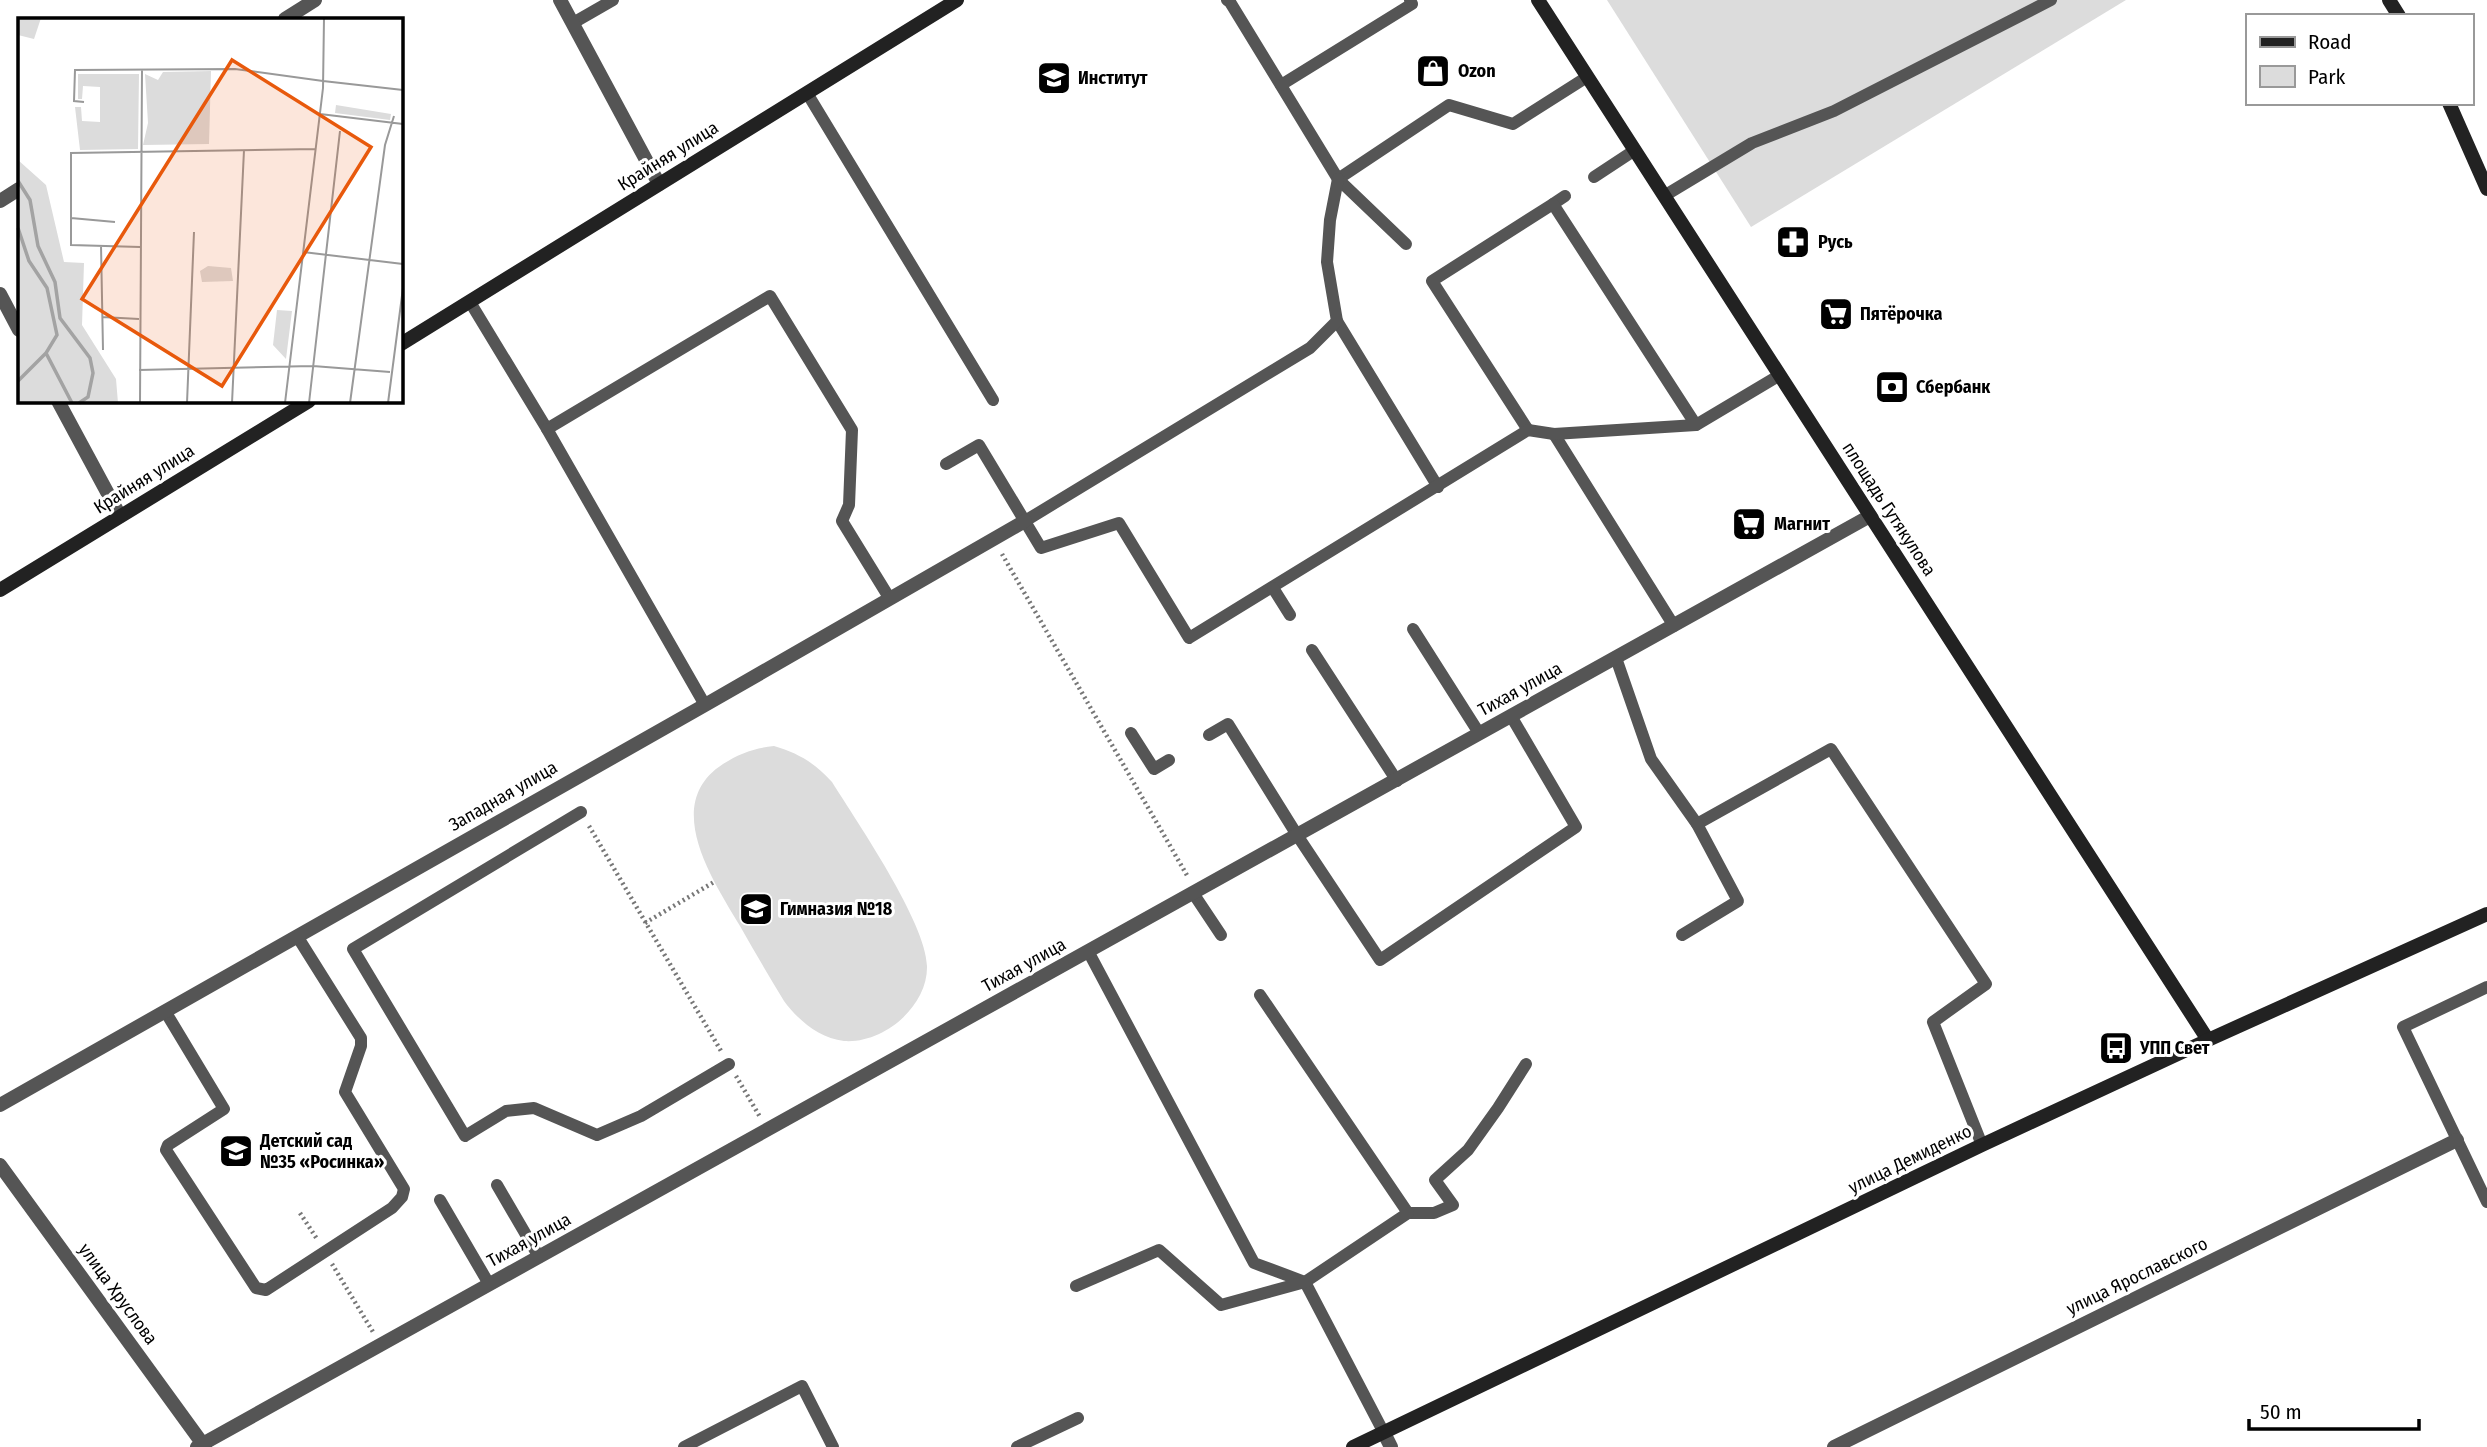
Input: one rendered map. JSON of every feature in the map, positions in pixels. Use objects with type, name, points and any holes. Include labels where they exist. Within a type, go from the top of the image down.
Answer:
[{"type":"street","points":[[287,18],[315,0]]},
{"type":"street","points":[[560,0],[659,184]]},
{"type":"street","name":"Крайняя улица","points":[[402,343],[957,0]]},
{"type":"street","name":"площадь Гутякулова","points":[[1538,0],[2208,1040]]},
{"type":"street","points":[[2450,105],[2487,189]]},
{"type":"street","points":[[0,201],[18,190]]},
{"type":"street","points":[[0,294],[18,328]]},
{"type":"street","points":[[59,402],[120,516]]},
{"type":"street","name":"Крайняя улица","points":[[0,590],[307,402]]},
{"type":"street","name":"Тихая улица","points":[[201,1446],[1088,951],[1192,887],[1297,835],[1396,781],[1870,516]]},
{"type":"street","name":"Западная улица","points":[[0,1105],[1025,520]]},
{"type":"street","name":"улица Демиденко","points":[[1353,1447],[1982,1145],[2487,914]]},
{"type":"street","name":"улица Ярославского","points":[[1834,1447],[2457,1140]]},
{"type":"street","name":"улица Хруслова","points":[[0,1165],[201,1446]]},
{"type":"street","points":[[1384,1433],[1391,1447]]},
{"type":"lane","points":[[573,23],[613,0]]},
{"type":"lane","points":[[1280,85],[1412,4],[1410,0]]},
{"type":"lane","points":[[1664,195],[1752,143],[1834,111],[2051,0]]},
{"type":"lane","points":[[1231,1],[1338,179],[1406,244]]},
{"type":"lane","points":[[1438,486],[1337,321],[1327,262],[1330,220],[1338,179],[1449,105],[1513,124],[1587,77]]},
{"type":"lane","points":[[807,93],[993,400]]},
{"type":"lane","points":[[1594,177],[1635,150]]},
{"type":"lane","points":[[1528,430],[1428,276],[1565,195]]},
{"type":"lane","points":[[1553,204],[1696,425]]},
{"type":"lane","points":[[547,429],[770,296],[852,430],[849,505],[842,521],[890,598]]},
{"type":"lane","points":[[470,302],[547,429],[705,705]]},
{"type":"lane","points":[[1025,520],[1310,348],[1337,321]]},
{"type":"lane","points":[[946,464],[979,445],[1041,548],[1119,523],[1189,638],[1528,430],[1554,434],[1696,425],[1780,375]]},
{"type":"lane","points":[[1554,434],[1674,626]]},
{"type":"lane","points":[[1273,588],[1290,615]]},
{"type":"lane","points":[[1413,629],[1479,733]]},
{"type":"lane","points":[[1312,650],[1396,781]]},
{"type":"lane","points":[[1616,658],[1651,759],[1697,824],[1738,901],[1682,935]]},
{"type":"lane","points":[[1209,735],[1227,724],[1380,960],[1576,827],[1511,716]]},
{"type":"lane","points":[[1131,733],[1154,769],[1169,760]]},
{"type":"lane","points":[[1697,824],[1831,749],[1986,984],[1933,1022],[1982,1145]]},
{"type":"lane","points":[[581,812],[352,948],[464,1136],[506,1111],[534,1108],[597,1135],[641,1116],[729,1064]]},
{"type":"lane","points":[[1192,887],[1220,935]]},
{"type":"lane","points":[[164,1011],[223,1107],[223,1110],[168,1145],[166,1150],[256,1288],[269,1288],[392,1208],[402,1197],[404,1189],[345,1091],[361,1046],[361,1038],[297,936]]},
{"type":"lane","points":[[1088,951],[1254,1263],[1306,1282],[1384,1433]]},
{"type":"lane","points":[[2487,987],[2403,1027],[2487,1202]]},
{"type":"lane","points":[[1259,995],[1408,1213]]},
{"type":"lane","points":[[1076,1286],[1160,1250],[1221,1305],[1306,1282],[1408,1213],[1434,1213],[1453,1205],[1435,1180],[1468,1150],[1526,1064]]},
{"type":"lane","points":[[497,1185],[539,1256]]},
{"type":"lane","points":[[440,1200],[489,1284]]},
{"type":"lane","points":[[684,1447],[802,1385],[833,1447]]},
{"type":"lane","points":[[1017,1447],[1078,1418]]},
{"type":"path","points":[[1000,551],[1192,887]]},
{"type":"path","points":[[581,812],[767,1130]]},
{"type":"path","points":[[646,923],[714,882]]},
{"type":"path","points":[[300,1213],[375,1336]]},
{"type":"green space","points":[[1607,0],[2126,0],[1751,227]]},
{"type":"green space","points":[[774,746],[806,759],[832,782],[888,872],[924,947],[927,966],[920,995],[901,1020],[874,1036],[844,1041],[826,1036],[810,1027],[790,1008],[717,887],[698,843],[694,821],[696,800],[705,781],[735,757]]},
{"type":"place","name":"Ozon","points":[[1433,71]]},
{"type":"place","name":"Институт","points":[[1054,78]]},
{"type":"place","name":"Русь","points":[[1793,242]]},
{"type":"place","name":"Пятёрочка","points":[[1836,314]]},
{"type":"place","name":"Сбербанк","points":[[1892,387]]},
{"type":"place","name":"Магнит","points":[[1749,524]]},
{"type":"place","name":"Гимназия №18","points":[[756,909]]},
{"type":"place","name":"УПП Свет","points":[[2116,1048]]},
{"type":"place","name":"Детский сад №35 «Росинка»","points":[[236,1151]]}]
